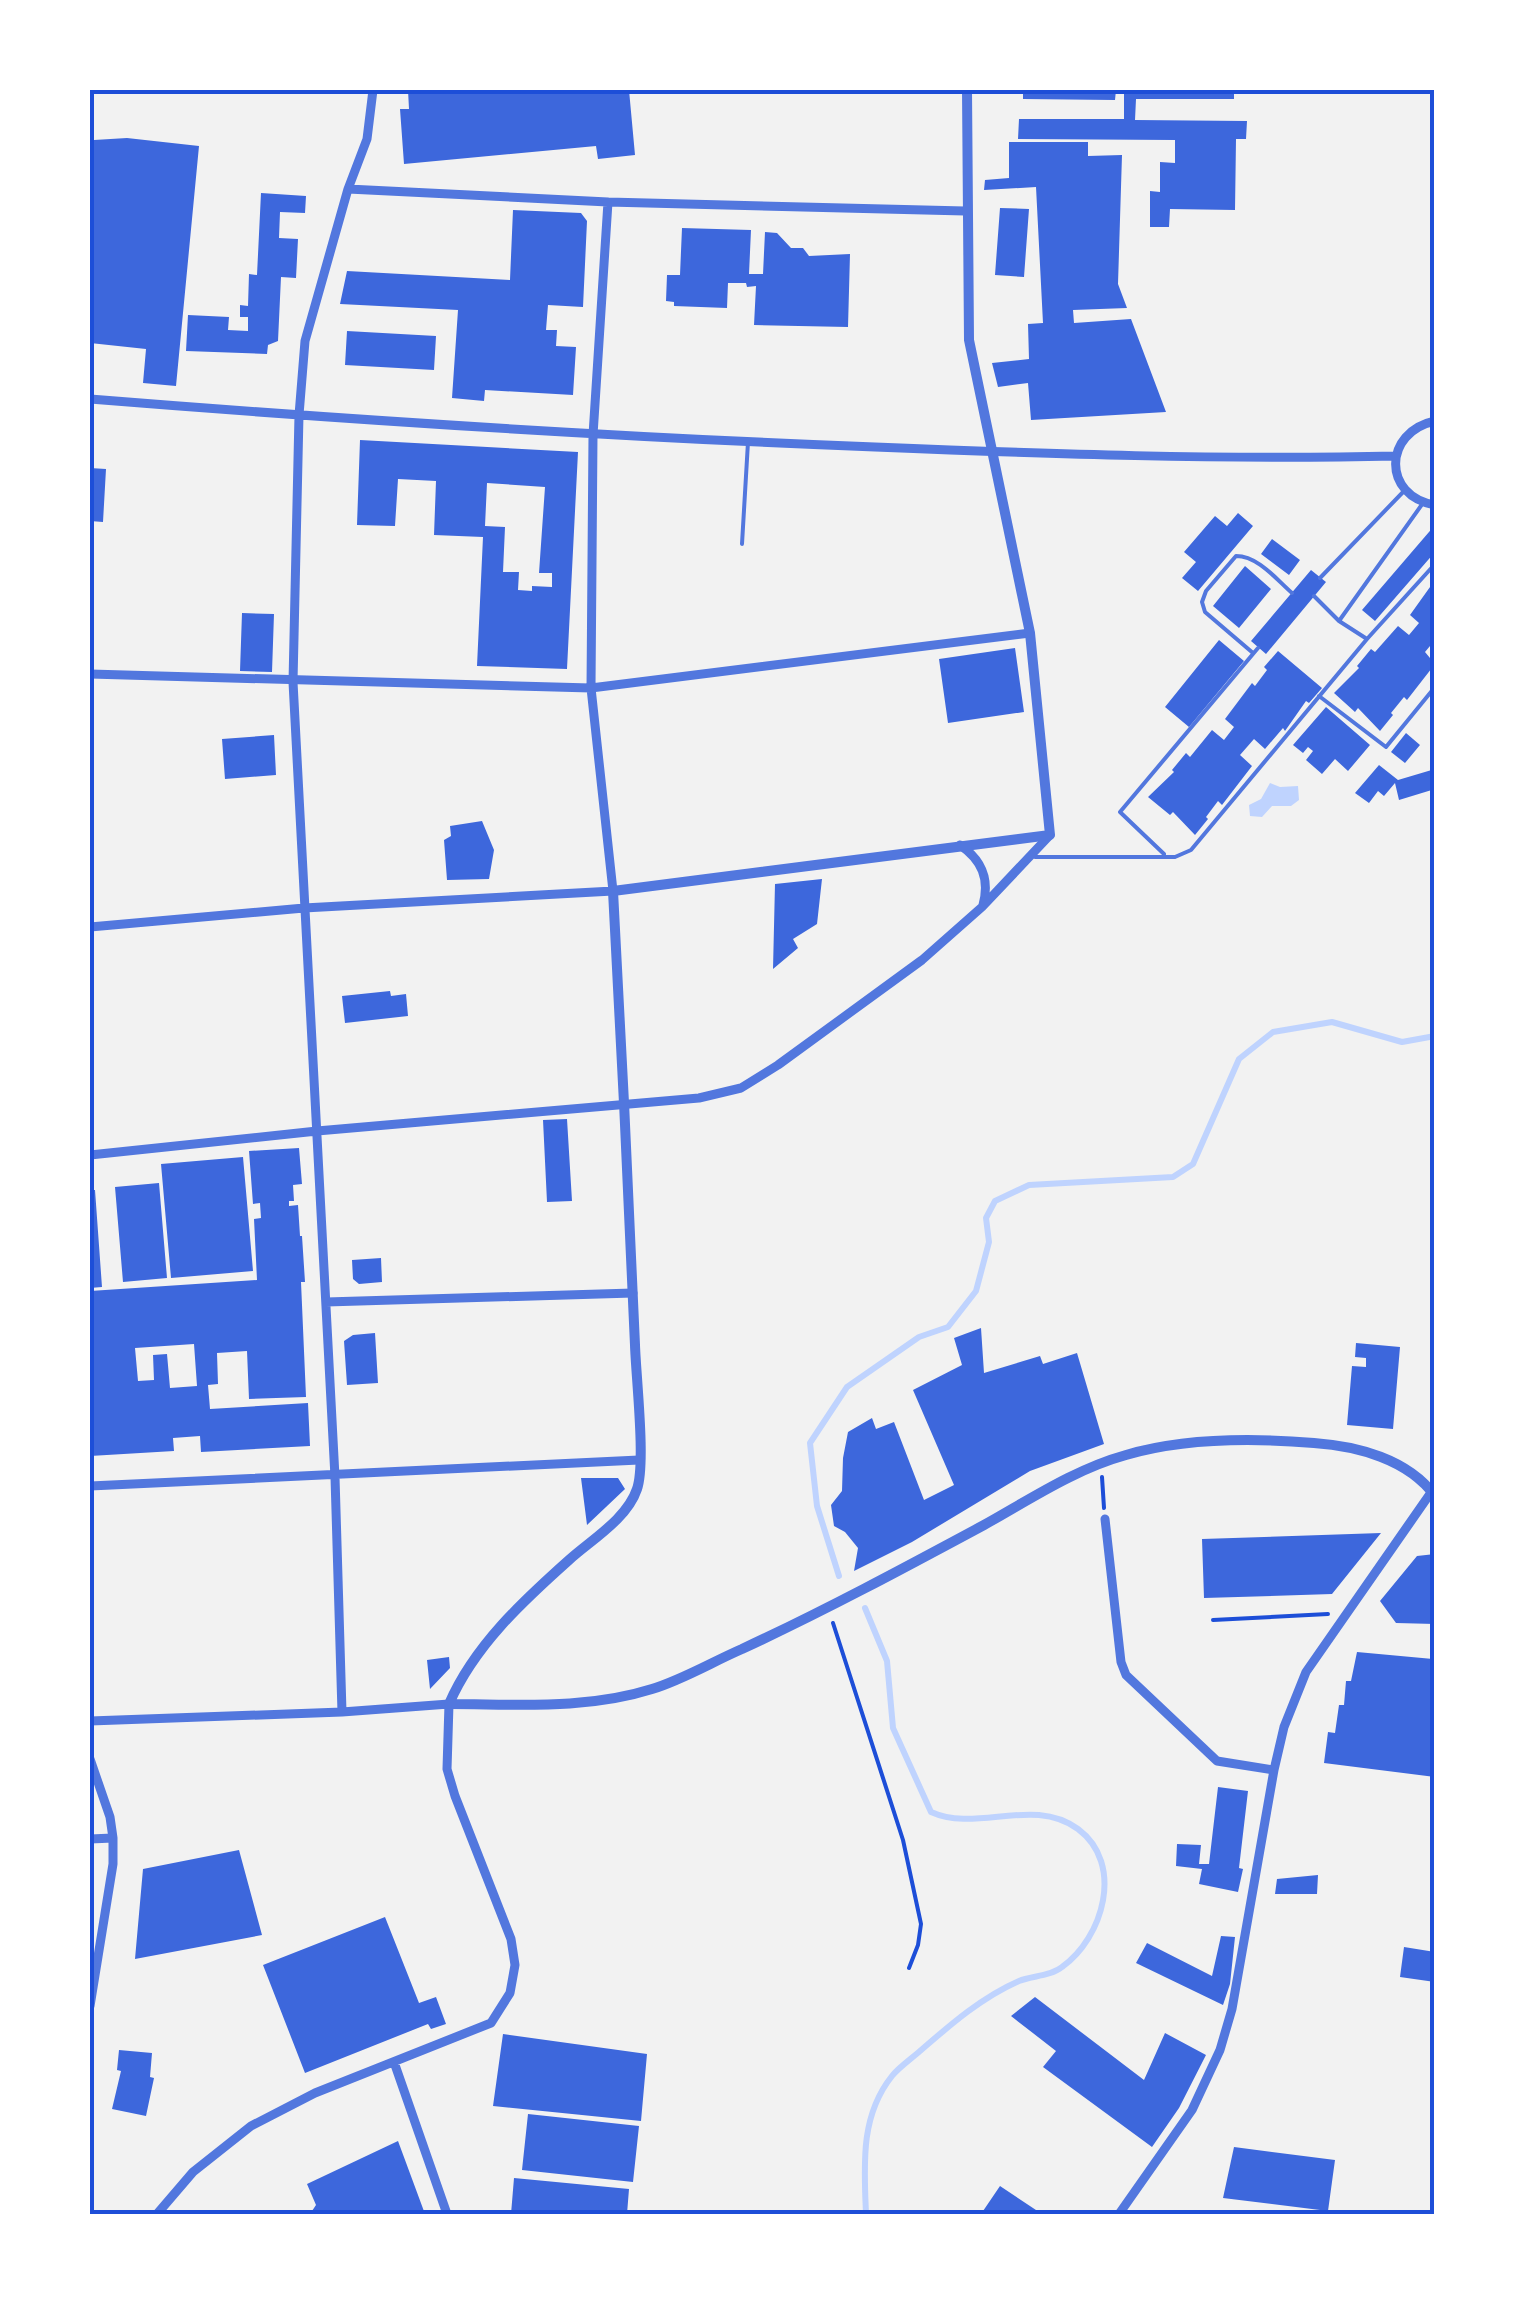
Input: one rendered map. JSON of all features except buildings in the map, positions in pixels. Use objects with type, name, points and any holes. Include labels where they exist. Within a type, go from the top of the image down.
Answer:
[{"type":"street","points":[[342,1712],[335,1476],[292,682],[299,416],[305,341],[366,139],[373,90]]},
{"type":"street","points":[[90,1155],[698,1098],[741,1088],[922,960],[982,907],[1050,835],[1030,632],[969,340],[966,90]]},
{"type":"street","points":[[348,189],[608,202],[966,211]]},
{"type":"street","points":[[157,2214],[193,2172],[250,2126],[315,2093],[491,2023],[510,1993],[515,1965],[512,1939],[454,1796],[447,1769],[449,1704],[459,1681],[492,1635],[628,1504],[637,1488],[640,1460],[613,891],[591,688],[592,435],[608,202]]},
{"type":"street","points":[[90,399],[299,416],[748,442],[1283,459],[1396,456]]},
{"type":"street","points":[[1435,421],[1409,432],[1396,456],[1396,468],[1405,490],[1423,503],[1435,505]]},
{"type":"street","points":[[90,674],[591,688],[1030,632]]},
{"type":"street","points":[[90,928],[304,908],[613,891],[1050,835]]},
{"type":"street","points":[[960,845],[972,853],[986,879],[982,907]]},
{"type":"street","points":[[326,1302],[633,1293]]},
{"type":"street","points":[[90,1721],[449,1704],[574,1704],[618,1698],[656,1688],[829,1609],[1101,1463],[1129,1454],[1190,1444],[1288,1441],[1342,1445],[1407,1470],[1434,1494],[1306,1672],[1284,1727],[1232,2009],[1220,2050],[1192,2110],[1119,2214]]},
{"type":"street","points":[[90,1486],[640,1460]]},
{"type":"street","points":[[1106,1519],[1121,1662],[1126,1675],[1217,1762],[1274,1770]]},
{"type":"street","points":[[90,1759],[113,1838],[113,1864],[90,2006]]},
{"type":"street","points":[[90,1838],[113,1838]]},
{"type":"street","points":[[394,2062],[448,2214]]},
{"type":"lane","points":[[742,544],[748,442]]},
{"type":"lane","points":[[1320,578],[1405,490]]},
{"type":"lane","points":[[1339,621],[1423,503]]},
{"type":"lane","points":[[1254,654],[1206,612],[1202,602],[1206,591],[1236,556],[1243,555],[1292,593]]},
{"type":"lane","points":[[1030,857],[1175,857],[1190,850],[1435,564]]},
{"type":"lane","points":[[1314,596],[1339,621],[1367,639]]},
{"type":"lane","points":[[1166,856],[1120,812],[1258,648]]},
{"type":"lane","points":[[1319,696],[1386,746],[1435,687]]},
{"type":"path","points":[[1101,1463],[1106,1519]]},
{"type":"path","points":[[829,1609],[904,1840],[921,1924],[909,1968]]},
{"type":"path","points":[[1213,1620],[1347,1614]]},
{"type":"water","points":[[1270,783],[1298,786],[1299,800],[1291,806],[1272,806],[1262,817],[1250,816],[1249,805],[1261,799]]},
{"type":"waterway","points":[[839,1576],[817,1506],[810,1443],[847,1387],[919,1337],[948,1327],[976,1291],[989,1242],[986,1218],[995,1201],[1029,1185],[1173,1177],[1193,1164],[1239,1059],[1273,1032],[1332,1022],[1402,1042],[1435,1036]]},
{"type":"waterway","points":[[865,1608],[887,1661],[893,1728],[931,1812],[967,1819],[1043,1815],[1061,1820],[1078,1829],[1092,1844],[1101,1861],[1104,1880],[1097,1920],[1076,1954],[1058,1970],[1019,1981],[979,2003],[892,2076],[869,2124],[866,2214]]}]
